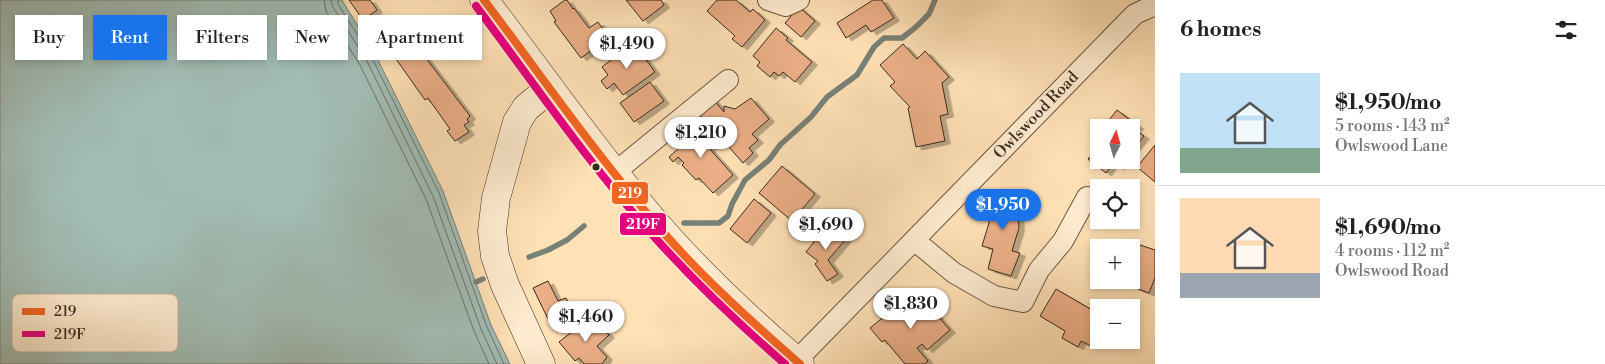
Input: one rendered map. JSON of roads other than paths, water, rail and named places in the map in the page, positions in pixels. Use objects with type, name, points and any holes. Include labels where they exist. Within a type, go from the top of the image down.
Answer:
[{"type":"main road","points":[[484,0],[614,173],[647,213],[688,258],[737,307],[798,362]]},
{"type":"main road","points":[[541,364],[505,285],[495,256],[492,231],[496,198],[516,122],[526,108],[550,88]]},
{"type":"street","points":[[768,0],[786,6],[799,0]]},
{"type":"street","name":"Owlswood Road","points":[[798,362],[914,240],[1135,14],[1155,5]]},
{"type":"street","points":[[614,173],[728,80]]},
{"type":"street","points":[[914,240],[954,273],[994,296],[1023,302],[1039,270],[1063,241],[1087,197]]},
{"type":"water","points":[[0,0],[342,0],[358,26],[358,60],[378,60],[443,191],[491,325],[510,364],[0,364]]},
{"type":"waterway","points":[[684,223],[719,223],[728,216],[732,204],[745,180],[769,160],[780,145],[811,117],[827,97],[857,75],[874,47],[884,38],[902,38],[929,14],[935,0]]},
{"type":"waterway","points":[[529,257],[567,240],[584,226]]},
{"type":"waterway","points":[[476,282],[483,279]]}]
